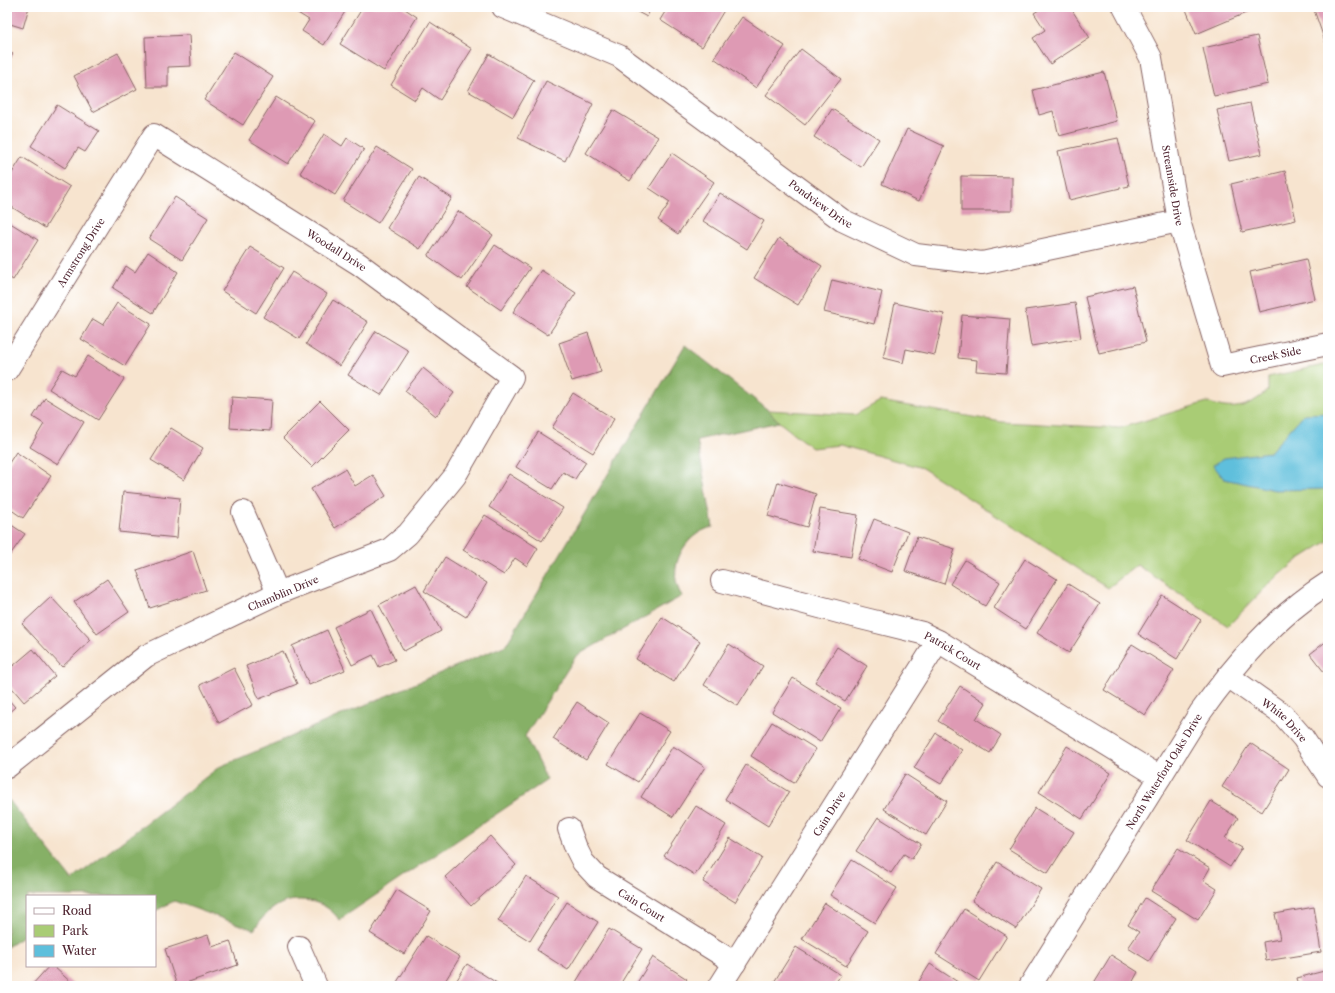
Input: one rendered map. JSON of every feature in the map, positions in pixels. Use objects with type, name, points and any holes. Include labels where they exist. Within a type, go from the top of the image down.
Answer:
[{"type":"street","name":"Pondview Drive","points":[[503,7],[619,56],[842,220],[916,255],[982,263],[1179,221]]},
{"type":"street","name":"Streamside Drive","points":[[1124,7],[1151,58],[1179,221],[1222,366]]},
{"type":"street","name":"Armstrong Drive","points":[[7,370],[154,134]]},
{"type":"street","name":"Woodall Drive","points":[[154,134],[360,264],[512,377]]},
{"type":"street","name":"Creek Side","points":[[1222,366],[1328,344]]},
{"type":"street","name":"Chamblin Drive","points":[[7,767],[146,656],[278,593],[389,550],[408,534],[455,476],[512,377]]},
{"type":"street","points":[[242,512],[278,593]]},
{"type":"street","name":"Patrick Court","points":[[722,582],[922,633],[938,640],[1160,777]]},
{"type":"street","name":"North Waterford Oaks Drive","points":[[1030,986],[1200,713],[1215,692],[1253,645],[1306,597],[1328,583]]},
{"type":"street","name":"Cain Drive","points":[[720,986],[938,640]]},
{"type":"street","name":"White Drive","points":[[1228,676],[1283,716],[1304,738],[1328,776]]},
{"type":"street","name":"Cain Court","points":[[569,829],[583,862],[597,877],[735,963]]},
{"type":"street","points":[[299,947],[316,986]]},
{"type":"green space","points":[[685,345],[768,410],[779,422],[697,440],[713,527],[694,537],[680,554],[676,575],[677,586],[682,596],[576,656],[525,736],[547,780],[339,920],[323,905],[300,900],[290,901],[274,908],[260,921],[254,930],[174,901],[156,910],[156,895],[26,895],[26,935],[7,947],[7,802],[9,800],[72,880],[219,767],[506,645]]},
{"type":"green space","points":[[1328,364],[1328,541],[1298,560],[1270,583],[1228,626],[1137,565],[1108,588],[922,468],[840,445],[812,448],[779,422],[768,410],[855,415],[880,401],[1002,422],[1120,428],[1207,402],[1224,407],[1247,404],[1254,401],[1268,390],[1268,377]]},
{"type":"water","points":[[1328,413],[1328,489],[1275,490],[1224,479],[1213,465],[1224,458],[1270,452],[1304,414]]},
{"type":"building","points":[[7,7],[29,7],[23,28],[7,23]]},
{"type":"building","points":[[288,7],[348,7],[324,45],[302,31],[309,20]]},
{"type":"building","points":[[363,7],[402,7],[417,17],[384,71],[340,44]]},
{"type":"building","points":[[628,7],[651,7],[647,17]]},
{"type":"building","points":[[668,7],[726,7],[702,47],[660,20]]},
{"type":"building","points":[[1044,7],[1070,7],[1090,38],[1050,64],[1033,38],[1045,30],[1034,13]]},
{"type":"building","points":[[1185,7],[1260,7],[1196,34]]},
{"type":"building","points":[[1313,7],[1328,7],[1328,50]]},
{"type":"building","points":[[742,17],[785,46],[756,88],[714,58]]},
{"type":"building","points":[[430,22],[472,49],[440,100],[423,88],[415,100],[391,85]]},
{"type":"building","points":[[189,35],[191,66],[168,67],[168,87],[147,87],[145,37]]},
{"type":"building","points":[[1257,36],[1268,84],[1214,96],[1203,48]]},
{"type":"building","points":[[801,49],[841,79],[805,125],[766,95]]},
{"type":"building","points":[[7,50],[13,54],[7,64]]},
{"type":"building","points":[[234,52],[273,77],[243,125],[204,100]]},
{"type":"building","points":[[118,53],[137,89],[93,112],[74,76]]},
{"type":"building","points":[[489,54],[534,80],[513,117],[468,91]]},
{"type":"building","points":[[1104,72],[1117,121],[1059,136],[1053,111],[1039,115],[1033,90]]},
{"type":"building","points":[[546,81],[593,104],[565,161],[518,138]]},
{"type":"building","points":[[276,97],[315,121],[288,164],[249,140]]},
{"type":"building","points":[[1250,103],[1262,154],[1229,161],[1217,110]]},
{"type":"building","points":[[57,105],[99,131],[85,152],[78,148],[65,168],[31,146]]},
{"type":"building","points":[[832,109],[879,139],[861,167],[814,137]]},
{"type":"building","points":[[613,110],[658,137],[630,181],[586,153]]},
{"type":"building","points":[[907,129],[944,146],[919,201],[882,184]]},
{"type":"building","points":[[324,134],[342,146],[347,138],[364,149],[335,195],[300,173]]},
{"type":"building","points":[[1118,138],[1129,186],[1069,200],[1058,151]]},
{"type":"building","points":[[377,147],[412,169],[378,223],[343,201]]},
{"type":"building","points":[[672,153],[714,182],[678,234],[658,220],[670,202],[649,188]]},
{"type":"building","points":[[22,157],[70,187],[45,228],[7,204],[7,181]]},
{"type":"building","points":[[1285,171],[1296,220],[1242,232],[1231,184]]},
{"type":"building","points":[[961,176],[1012,177],[1012,211],[961,211]]},
{"type":"building","points":[[419,177],[452,198],[420,249],[387,228]]},
{"type":"building","points":[[720,193],[764,221],[747,249],[703,221]]},
{"type":"building","points":[[175,197],[208,218],[182,260],[149,239]]},
{"type":"building","points":[[458,211],[493,235],[462,280],[428,256]]},
{"type":"building","points":[[7,221],[38,240],[13,280],[7,276]]},
{"type":"building","points":[[779,238],[822,266],[798,305],[754,278]]},
{"type":"building","points":[[495,245],[530,268],[501,310],[467,287]]},
{"type":"building","points":[[250,247],[284,268],[256,313],[222,291]]},
{"type":"building","points":[[148,252],[178,272],[153,313],[113,288],[126,266],[135,272]]},
{"type":"building","points":[[1306,259],[1315,299],[1259,312],[1250,272]]},
{"type":"building","points":[[541,270],[576,293],[548,335],[513,312]]},
{"type":"building","points":[[292,272],[327,294],[299,339],[263,317]]},
{"type":"building","points":[[832,280],[882,292],[874,324],[824,312]]},
{"type":"building","points":[[1133,286],[1146,342],[1099,353],[1085,297]]},
{"type":"building","points":[[333,300],[368,322],[340,366],[306,344]]},
{"type":"building","points":[[117,303],[151,324],[125,366],[81,339],[93,319],[103,325]]},
{"type":"building","points":[[895,303],[944,314],[935,355],[906,349],[903,363],[883,358]]},
{"type":"building","points":[[1075,303],[1081,338],[1031,346],[1025,310]]},
{"type":"building","points":[[962,315],[1010,319],[1006,373],[976,371],[977,360],[958,358]]},
{"type":"building","points":[[376,331],[409,351],[381,395],[348,375]]},
{"type":"building","points":[[588,333],[601,372],[572,381],[559,343]]},
{"type":"building","points":[[88,356],[124,379],[98,420],[49,389],[62,369],[75,376]]},
{"type":"building","points":[[423,368],[454,393],[436,416],[405,391]]},
{"type":"building","points":[[573,393],[614,419],[593,453],[552,428]]},
{"type":"building","points":[[232,397],[272,400],[270,431],[230,428]]},
{"type":"building","points":[[45,398],[84,422],[58,464],[30,447],[44,424],[33,417]]},
{"type":"building","points":[[320,401],[349,430],[312,467],[283,438]]},
{"type":"building","points":[[171,428],[203,448],[184,480],[151,460]]},
{"type":"building","points":[[538,432],[586,462],[575,479],[563,472],[552,489],[516,467]]},
{"type":"building","points":[[16,452],[51,476],[23,518],[7,507],[7,466]]},
{"type":"building","points":[[345,469],[355,486],[373,475],[386,496],[335,528],[311,489]]},
{"type":"building","points":[[509,474],[563,508],[542,541],[489,507]]},
{"type":"building","points":[[778,482],[816,494],[807,527],[768,516]]},
{"type":"building","points":[[123,492],[180,498],[177,538],[119,532]]},
{"type":"building","points":[[820,509],[858,515],[851,557],[813,551]]},
{"type":"building","points":[[485,515],[538,548],[527,566],[515,558],[504,575],[463,550]]},
{"type":"building","points":[[874,519],[908,532],[892,572],[858,559]]},
{"type":"building","points":[[7,522],[25,534],[7,559]]},
{"type":"building","points":[[917,537],[955,549],[944,584],[905,571]]},
{"type":"building","points":[[193,551],[206,590],[150,608],[137,570]]},
{"type":"building","points":[[445,557],[487,583],[466,617],[424,591]]},
{"type":"building","points":[[1025,559],[1057,579],[1026,629],[994,608]]},
{"type":"building","points":[[965,560],[1000,582],[985,606],[950,584]]},
{"type":"building","points":[[107,579],[129,612],[97,634],[74,602]]},
{"type":"building","points":[[1068,584],[1100,604],[1069,653],[1037,633]]},
{"type":"building","points":[[416,585],[441,631],[404,651],[379,605]]},
{"type":"building","points":[[1162,595],[1201,620],[1177,659],[1138,634]]},
{"type":"building","points":[[51,597],[91,640],[62,667],[22,624]]},
{"type":"building","points":[[371,609],[395,660],[379,667],[373,655],[352,665],[334,627]]},
{"type":"building","points":[[662,617],[700,641],[674,682],[636,659]]},
{"type":"building","points":[[327,630],[345,670],[309,685],[292,646]]},
{"type":"building","points":[[1328,640],[1328,677],[1310,654]]},
{"type":"building","points":[[729,644],[763,666],[738,706],[704,685]]},
{"type":"building","points":[[1132,644],[1174,670],[1145,715],[1104,690]]},
{"type":"building","points":[[837,647],[867,666],[845,701],[815,682]]},
{"type":"building","points":[[33,649],[55,676],[24,702],[7,682],[7,671]]},
{"type":"building","points":[[283,651],[297,684],[259,699],[246,666]]},
{"type":"building","points":[[234,668],[253,705],[219,723],[200,685]]},
{"type":"building","points":[[793,678],[841,708],[820,742],[772,712]]},
{"type":"building","points":[[960,686],[986,703],[976,719],[1001,735],[990,753],[938,721]]},
{"type":"building","points":[[7,698],[15,707],[7,714]]},
{"type":"building","points":[[577,702],[609,723],[586,760],[553,739]]},
{"type":"building","points":[[640,713],[670,731],[638,782],[608,764]]},
{"type":"building","points":[[772,722],[816,749],[794,783],[751,756]]},
{"type":"building","points":[[936,733],[962,750],[941,784],[914,768]]},
{"type":"building","points":[[1250,743],[1289,769],[1262,812],[1222,787]]},
{"type":"building","points":[[673,746],[705,767],[673,817],[641,797]]},
{"type":"building","points":[[1067,746],[1111,773],[1082,819],[1039,792]]},
{"type":"building","points":[[746,765],[789,792],[768,826],[725,799]]},
{"type":"building","points":[[905,774],[947,801],[926,835],[884,809]]},
{"type":"building","points":[[1211,801],[1238,818],[1225,838],[1242,848],[1230,867],[1187,840]]},
{"type":"building","points":[[696,806],[726,825],[695,875],[664,856]]},
{"type":"building","points":[[1035,808],[1074,832],[1048,873],[1009,849]]},
{"type":"building","points":[[878,817],[921,844],[912,859],[904,854],[891,873],[856,851]]},
{"type":"building","points":[[490,836],[516,865],[471,906],[445,877]]},
{"type":"building","points":[[730,838],[762,858],[735,902],[703,882]]},
{"type":"building","points":[[1178,848],[1210,868],[1203,880],[1217,889],[1198,920],[1151,891]]},
{"type":"building","points":[[852,860],[897,888],[875,923],[830,895]]},
{"type":"building","points":[[997,862],[1041,889],[1016,929],[972,901]]},
{"type":"building","points":[[526,876],[558,896],[530,941],[498,921]]},
{"type":"building","points":[[397,890],[431,911],[404,954],[370,933]]},
{"type":"building","points":[[1145,898],[1176,918],[1149,961],[1128,948],[1139,932],[1128,925]]},
{"type":"building","points":[[567,902],[598,922],[568,970],[537,950]]},
{"type":"building","points":[[825,903],[868,931],[846,966],[802,939]]},
{"type":"building","points":[[1314,907],[1321,952],[1266,961],[1263,942],[1280,939],[1275,914]]},
{"type":"building","points":[[964,909],[1007,936],[979,981],[936,954]]},
{"type":"building","points":[[609,929],[642,949],[619,986],[583,986],[576,982]]},
{"type":"building","points":[[208,935],[212,947],[230,941],[238,965],[177,986],[165,949]]},
{"type":"building","points":[[426,936],[460,957],[442,986],[404,986],[397,982]]},
{"type":"building","points":[[796,947],[841,975],[833,986],[781,986],[774,982]]},
{"type":"building","points":[[1111,955],[1138,972],[1131,985],[1133,986],[1092,986]]},
{"type":"building","points":[[653,957],[687,979],[682,986],[635,986]]},
{"type":"building","points":[[467,964],[500,985],[453,986]]},
{"type":"building","points":[[930,964],[964,986],[916,986]]},
{"type":"building","points":[[48,967],[54,967],[75,986],[31,986]]},
{"type":"building","points":[[1328,970],[1328,986],[1299,986],[1297,978]]}]
